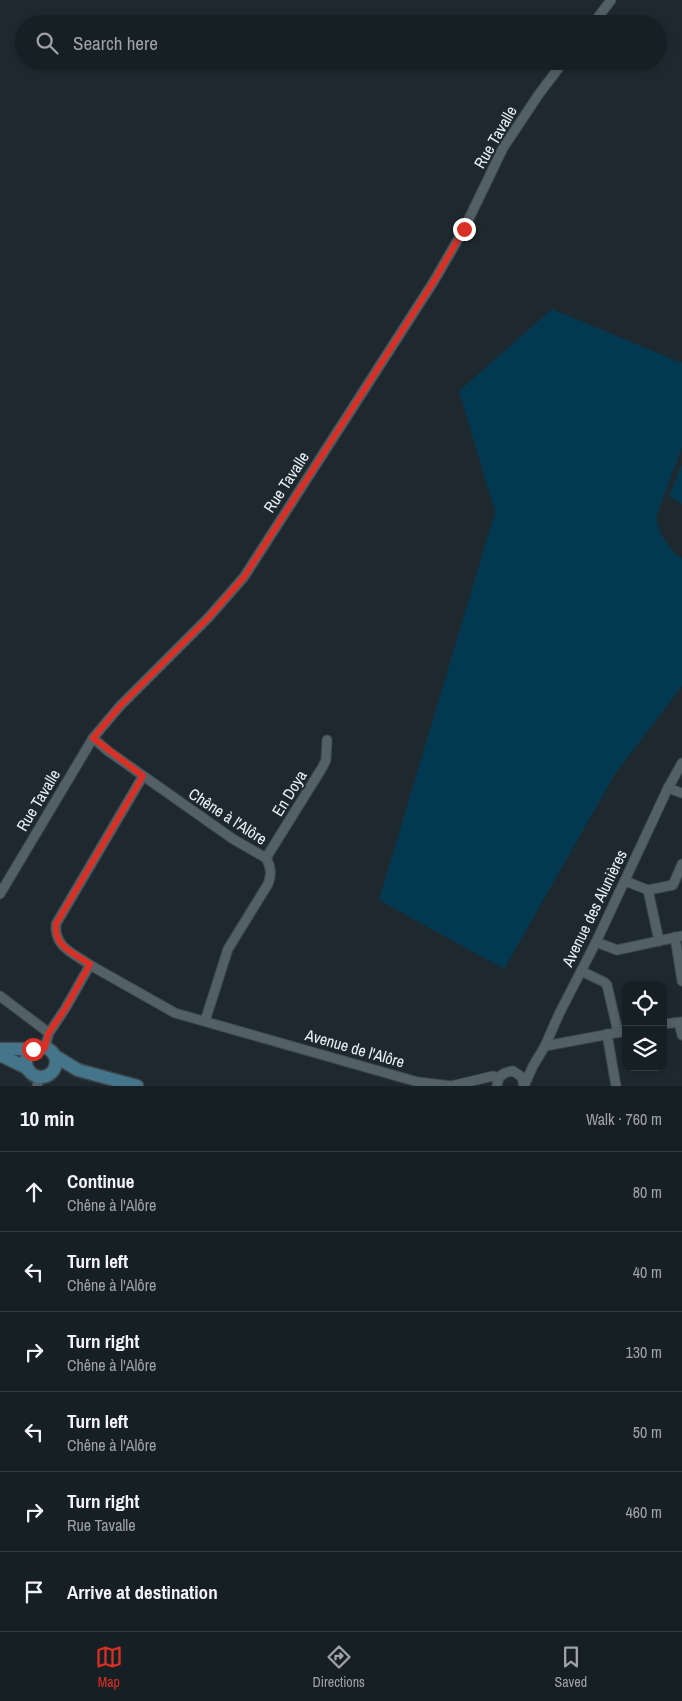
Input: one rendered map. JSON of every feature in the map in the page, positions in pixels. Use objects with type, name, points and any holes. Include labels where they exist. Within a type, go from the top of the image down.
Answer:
[{"type":"main road","points":[[0,1049],[45,1051],[78,1070],[137,1086]]},
{"type":"main road","points":[[45,1051],[56,1065],[49,1076],[38,1082],[27,1068],[26,1060],[30,1052],[45,1051]]},
{"type":"main road","points":[[0,1056],[27,1068]]},
{"type":"main road","points":[[52,1072],[78,1070]]},
{"type":"street","points":[[600,15],[611,0]]},
{"type":"street","name":"Rue Tavalle","points":[[0,894],[93,738],[120,706],[208,618],[244,577],[434,281],[464,229],[503,148],[557,70]]},
{"type":"street","name":"Chêne à l'Alôre","points":[[93,738],[233,840],[266,858],[270,868],[270,878],[228,949],[205,1021]]},
{"type":"street","name":"En Doya","points":[[266,858],[322,768],[326,760],[327,740]]},
{"type":"street","name":"Avenue des Alunières","points":[[524,1086],[596,942],[668,788],[682,763]]},
{"type":"street","points":[[143,776],[56,924],[55,932],[61,945],[90,964],[175,1013],[205,1021]]},
{"type":"street","points":[[668,788],[682,793]]},
{"type":"street","points":[[624,881],[648,890],[677,884],[682,864]]},
{"type":"street","points":[[648,890],[659,942]]},
{"type":"street","points":[[596,942],[617,950],[678,937],[682,981]]},
{"type":"street","points":[[45,1051],[48,1034],[65,1009],[90,964]]},
{"type":"street","points":[[545,1046],[622,1032],[607,985],[581,971]]},
{"type":"street","points":[[0,996],[48,1034]]},
{"type":"street","name":"Avenue de l'Alôre","points":[[205,1021],[418,1082],[451,1086],[493,1076],[498,1082]]},
{"type":"street","points":[[667,1024],[681,1022],[682,1035]]},
{"type":"street","points":[[607,1034],[616,1086]]},
{"type":"street","points":[[498,1082],[507,1071],[533,1066]]},
{"type":"street","name":"Avenue des Alunières","points":[[513,1071],[522,1077],[524,1086]]},
{"type":"shaded area","points":[[552,309],[682,363],[682,447],[656,518],[662,536],[675,554],[682,558],[682,686],[615,774],[504,969],[379,900],[495,512],[459,391]]},
{"type":"shaded area","points":[[682,464],[682,504],[669,496]]},
{"type":"route","points":[[33,1049],[45,1048],[48,1034],[65,1009],[90,964],[61,945],[55,932],[56,924],[143,776],[93,738],[120,706],[208,618],[244,577],[434,281],[464,229]]}]
